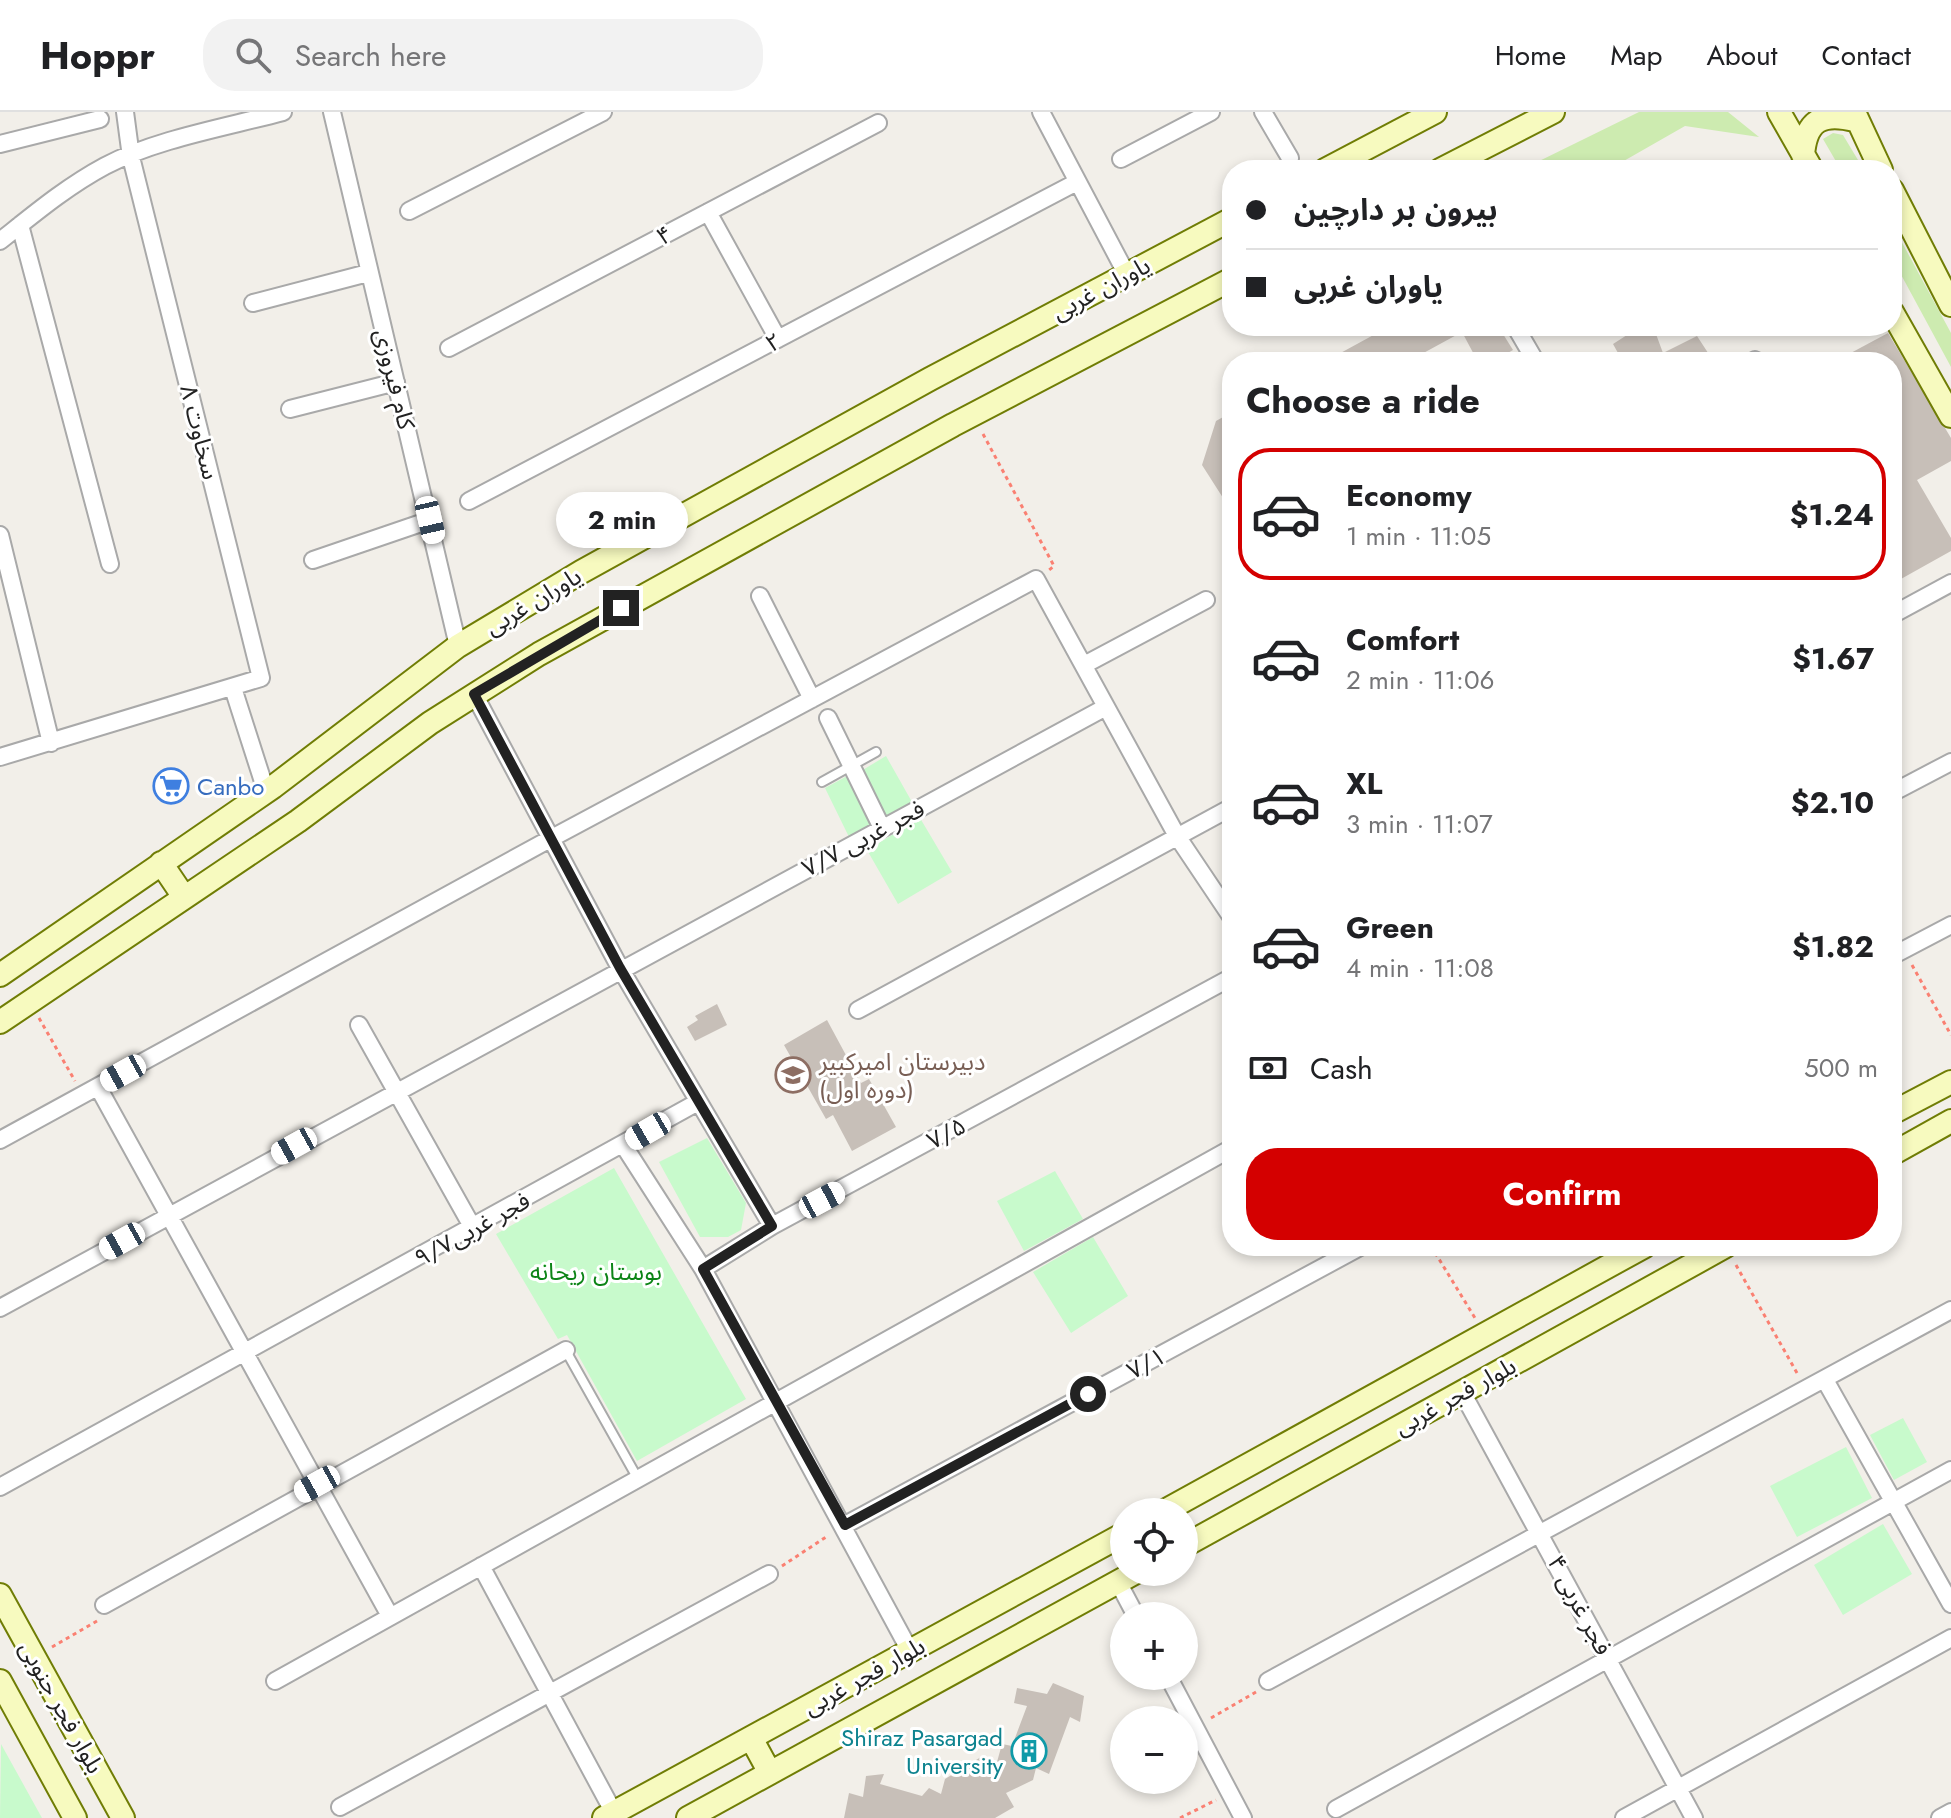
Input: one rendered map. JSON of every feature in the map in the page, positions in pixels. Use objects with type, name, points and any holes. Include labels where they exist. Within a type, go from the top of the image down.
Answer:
[{"type":"main road","points":[[1344,160],[1435,112]]},
{"type":"main road","points":[[1459,160],[1553,112]]},
{"type":"main road","points":[[1779,112],[1805,160]]},
{"type":"main road","points":[[1807,160],[1805,135],[1817,120],[1836,114],[1855,116],[1876,160]]},
{"type":"main road","points":[[1902,209],[1951,305]]},
{"type":"main road","name":"یاوران غربی","points":[[0,975],[266,791],[458,646],[581,572],[818,440],[1222,224]]},
{"type":"main road","name":"یاوران غربی","points":[[0,1022],[298,821],[474,694],[552,646],[1222,284]]},
{"type":"main road","points":[[1902,330],[1951,416]]},
{"type":"main road","points":[[161,863],[184,897]]},
{"type":"main road","points":[[1902,1108],[1951,1082]]},
{"type":"main road","points":[[1902,1148],[1951,1121]]},
{"type":"main road","name":"بلوار فجر غربی","points":[[1188,1498],[1627,1256]]},
{"type":"main road","name":"بلوار فجر غربی","points":[[1198,1538],[1708,1256]]},
{"type":"main road","name":"بلوار فجر غربی","points":[[609,1816],[1110,1542]]},
{"type":"main road","name":"بلوار فجر غربی","points":[[688,1818],[1111,1586]]},
{"type":"main road","name":"بلوار فجر جنوبی","points":[[0,1595],[123,1818]]},
{"type":"main road","name":"بلوار فجر جنوبی","points":[[0,1681],[75,1818]]},
{"type":"main road","points":[[751,1738],[770,1773]]},
{"type":"street","points":[[125,112],[131,157]]},
{"type":"street","points":[[0,241],[41,205],[108,164],[283,112]]},
{"type":"street","name":"کام فیروزی","points":[[332,112],[458,646]]},
{"type":"street","points":[[409,211],[603,112]]},
{"type":"street","points":[[1041,112],[1127,275]]},
{"type":"street","points":[[1121,159],[1211,112]]},
{"type":"street","points":[[1263,112],[1290,158]]},
{"type":"street","points":[[0,144],[100,119]]},
{"type":"street","name":"۴","points":[[449,348],[878,123]]},
{"type":"street","name":"سخاوت ۸","points":[[131,157],[261,678],[233,688]]},
{"type":"street","name":"۲","points":[[469,501],[1077,182]]},
{"type":"street","points":[[708,212],[778,339]]},
{"type":"street","points":[[20,225],[110,564]]},
{"type":"street","points":[[253,303],[368,273]]},
{"type":"street","points":[[290,409],[396,382]]},
{"type":"street","points":[[313,560],[430,520]]},
{"type":"street","points":[[0,535],[51,743]]},
{"type":"street","points":[[0,1140],[550,839],[1036,579],[1177,836],[1222,903]]},
{"type":"street","points":[[1902,610],[1951,583]]},
{"type":"street","points":[[760,596],[812,699]]},
{"type":"street","points":[[1084,665],[1206,600]]},
{"type":"street","points":[[0,757],[233,688],[266,791]]},
{"type":"street","points":[[474,694],[620,968],[772,1226]]},
{"type":"street","name":"۷/۷ فجر غربی","points":[[0,1308],[620,968],[1106,707]]},
{"type":"street","points":[[828,718],[882,828]]},
{"type":"street","points":[[1902,788],[1951,762]]},
{"type":"street","points":[[858,1010],[1222,812]]},
{"type":"street","points":[[1902,951],[1951,925]]},
{"type":"street","name":"۷/۵","points":[[703,1269],[772,1226],[1222,982]]},
{"type":"street","points":[[359,1025],[473,1228]]},
{"type":"street","points":[[90,1091],[169,1215],[390,1616]]},
{"type":"street","name":"فجر غربی۹/۷","points":[[0,1487],[624,1146],[698,1102]]},
{"type":"street","points":[[624,1146],[703,1269],[845,1525],[910,1651]]},
{"type":"street","points":[[275,1681],[1222,1154]]},
{"type":"street","name":"۷/۱","points":[[845,1525],[1343,1256]]},
{"type":"street","points":[[1268,1681],[1540,1530],[1807,1390],[1951,1310]]},
{"type":"street","points":[[104,1605],[317,1484],[566,1350]]},
{"type":"street","points":[[1825,1380],[1951,1604]]},
{"type":"street","name":"۴ فجر غربی","points":[[1463,1394],[1540,1530],[1694,1818]]},
{"type":"street","points":[[1336,1809],[1951,1470]]},
{"type":"street","points":[[481,1566],[550,1694],[609,1816]]},
{"type":"street","points":[[340,1807],[769,1574]]},
{"type":"street","points":[[1624,1818],[1951,1638]]},
{"type":"street","points":[[1198,1733],[1243,1818]]},
{"type":"street","points":[[1940,1818],[1951,1812]]},
{"type":"lane","points":[[822,782],[876,752]]},
{"type":"lane","points":[[566,1350],[638,1479]]},
{"type":"path","points":[[973,416],[1054,566],[1036,579]]},
{"type":"path","points":[[1902,959],[1951,1035]]},
{"type":"path","points":[[30,1003],[90,1091]]},
{"type":"path","points":[[1437,1256],[1485,1335]]},
{"type":"path","points":[[1732,1256],[1807,1390]]},
{"type":"path","points":[[769,1574],[845,1525]]},
{"type":"path","points":[[35,1658],[109,1614],[104,1605]]},
{"type":"path","points":[[1198,1725],[1270,1685],[1268,1681]]},
{"type":"path","points":[[1180,1818],[1229,1793]]},
{"type":"green space","points":[[1639,112],[1728,112],[1759,137],[1685,126],[1626,160],[1541,160]]},
{"type":"green space","points":[[1833,133],[1843,135],[1858,160],[1835,160],[1823,139]]},
{"type":"green space","points":[[1902,242],[1951,333],[1951,367],[1902,276]]},
{"type":"green space","points":[[886,756],[912,802],[886,817],[861,771]]},
{"type":"green space","points":[[849,775],[874,824],[849,837],[825,788]]},
{"type":"green space","points":[[920,818],[952,872],[898,904],[867,850]]},
{"type":"green space","points":[[707,1138],[746,1203],[741,1230],[728,1237],[700,1237],[659,1162]]},
{"type":"green space","name":"بوستان ریحانه","points":[[614,1168],[746,1399],[637,1461],[567,1335],[558,1339],[496,1234]]},
{"type":"green space","points":[[1055,1171],[1083,1219],[1024,1251],[997,1201]]},
{"type":"green space","points":[[1093,1237],[1128,1296],[1071,1333],[1033,1272]]},
{"type":"green space","points":[[1903,1418],[1927,1462],[1894,1480],[1870,1435]]},
{"type":"green space","points":[[1846,1447],[1872,1498],[1797,1537],[1770,1486]]},
{"type":"green space","points":[[1883,1524],[1912,1574],[1843,1615],[1814,1565]]},
{"type":"green space","points":[[1,1744],[42,1818],[0,1818]]},
{"type":"building","points":[[1372,336],[1455,336],[1425,352],[1342,352]]},
{"type":"building","points":[[1464,336],[1504,336],[1513,350],[1510,352],[1473,352]]},
{"type":"building","points":[[1625,336],[1657,336],[1663,352],[1617,352],[1613,344]]},
{"type":"building","points":[[1697,336],[1707,352],[1665,352]]},
{"type":"building","points":[[1882,336],[1890,336],[1899,352],[1853,352]]},
{"type":"building","points":[[1902,356],[1951,438],[1951,461],[1917,480],[1951,538],[1951,551],[1902,578]]},
{"type":"building","points":[[1222,418],[1222,496],[1202,465],[1216,421]]},
{"type":"building","points":[[717,1004],[727,1025],[695,1041],[687,1027],[698,1020],[695,1016]]},
{"type":"building","points":[[827,1020],[861,1083],[869,1079],[896,1127],[852,1151],[833,1115],[826,1119],[784,1045]]},
{"type":"building","name":"Shiraz Pasargad University","points":[[1053,1683],[1084,1696],[1080,1722],[1070,1717],[1049,1774],[1036,1768],[1033,1780],[1006,1793],[1014,1807],[995,1818],[844,1818],[849,1793],[863,1797],[866,1776],[884,1774],[880,1784],[922,1796],[929,1788],[941,1794],[945,1779],[981,1757],[997,1762],[1002,1744],[1012,1746],[1027,1706],[1014,1703],[1017,1688],[1047,1694]]},
{"type":"place","name":"Canbo","points":[[171,786]]},
{"type":"place","name":"دبیرستان امیرکبیر (دوره اول)","points":[[793,1075]]},
{"type":"place","name":"Shiraz Pasargad University","points":[[1029,1751]]},
{"type":"route","points":[[621,608],[474,694],[620,968],[772,1226],[703,1269],[845,1525],[1088,1394]]}]
